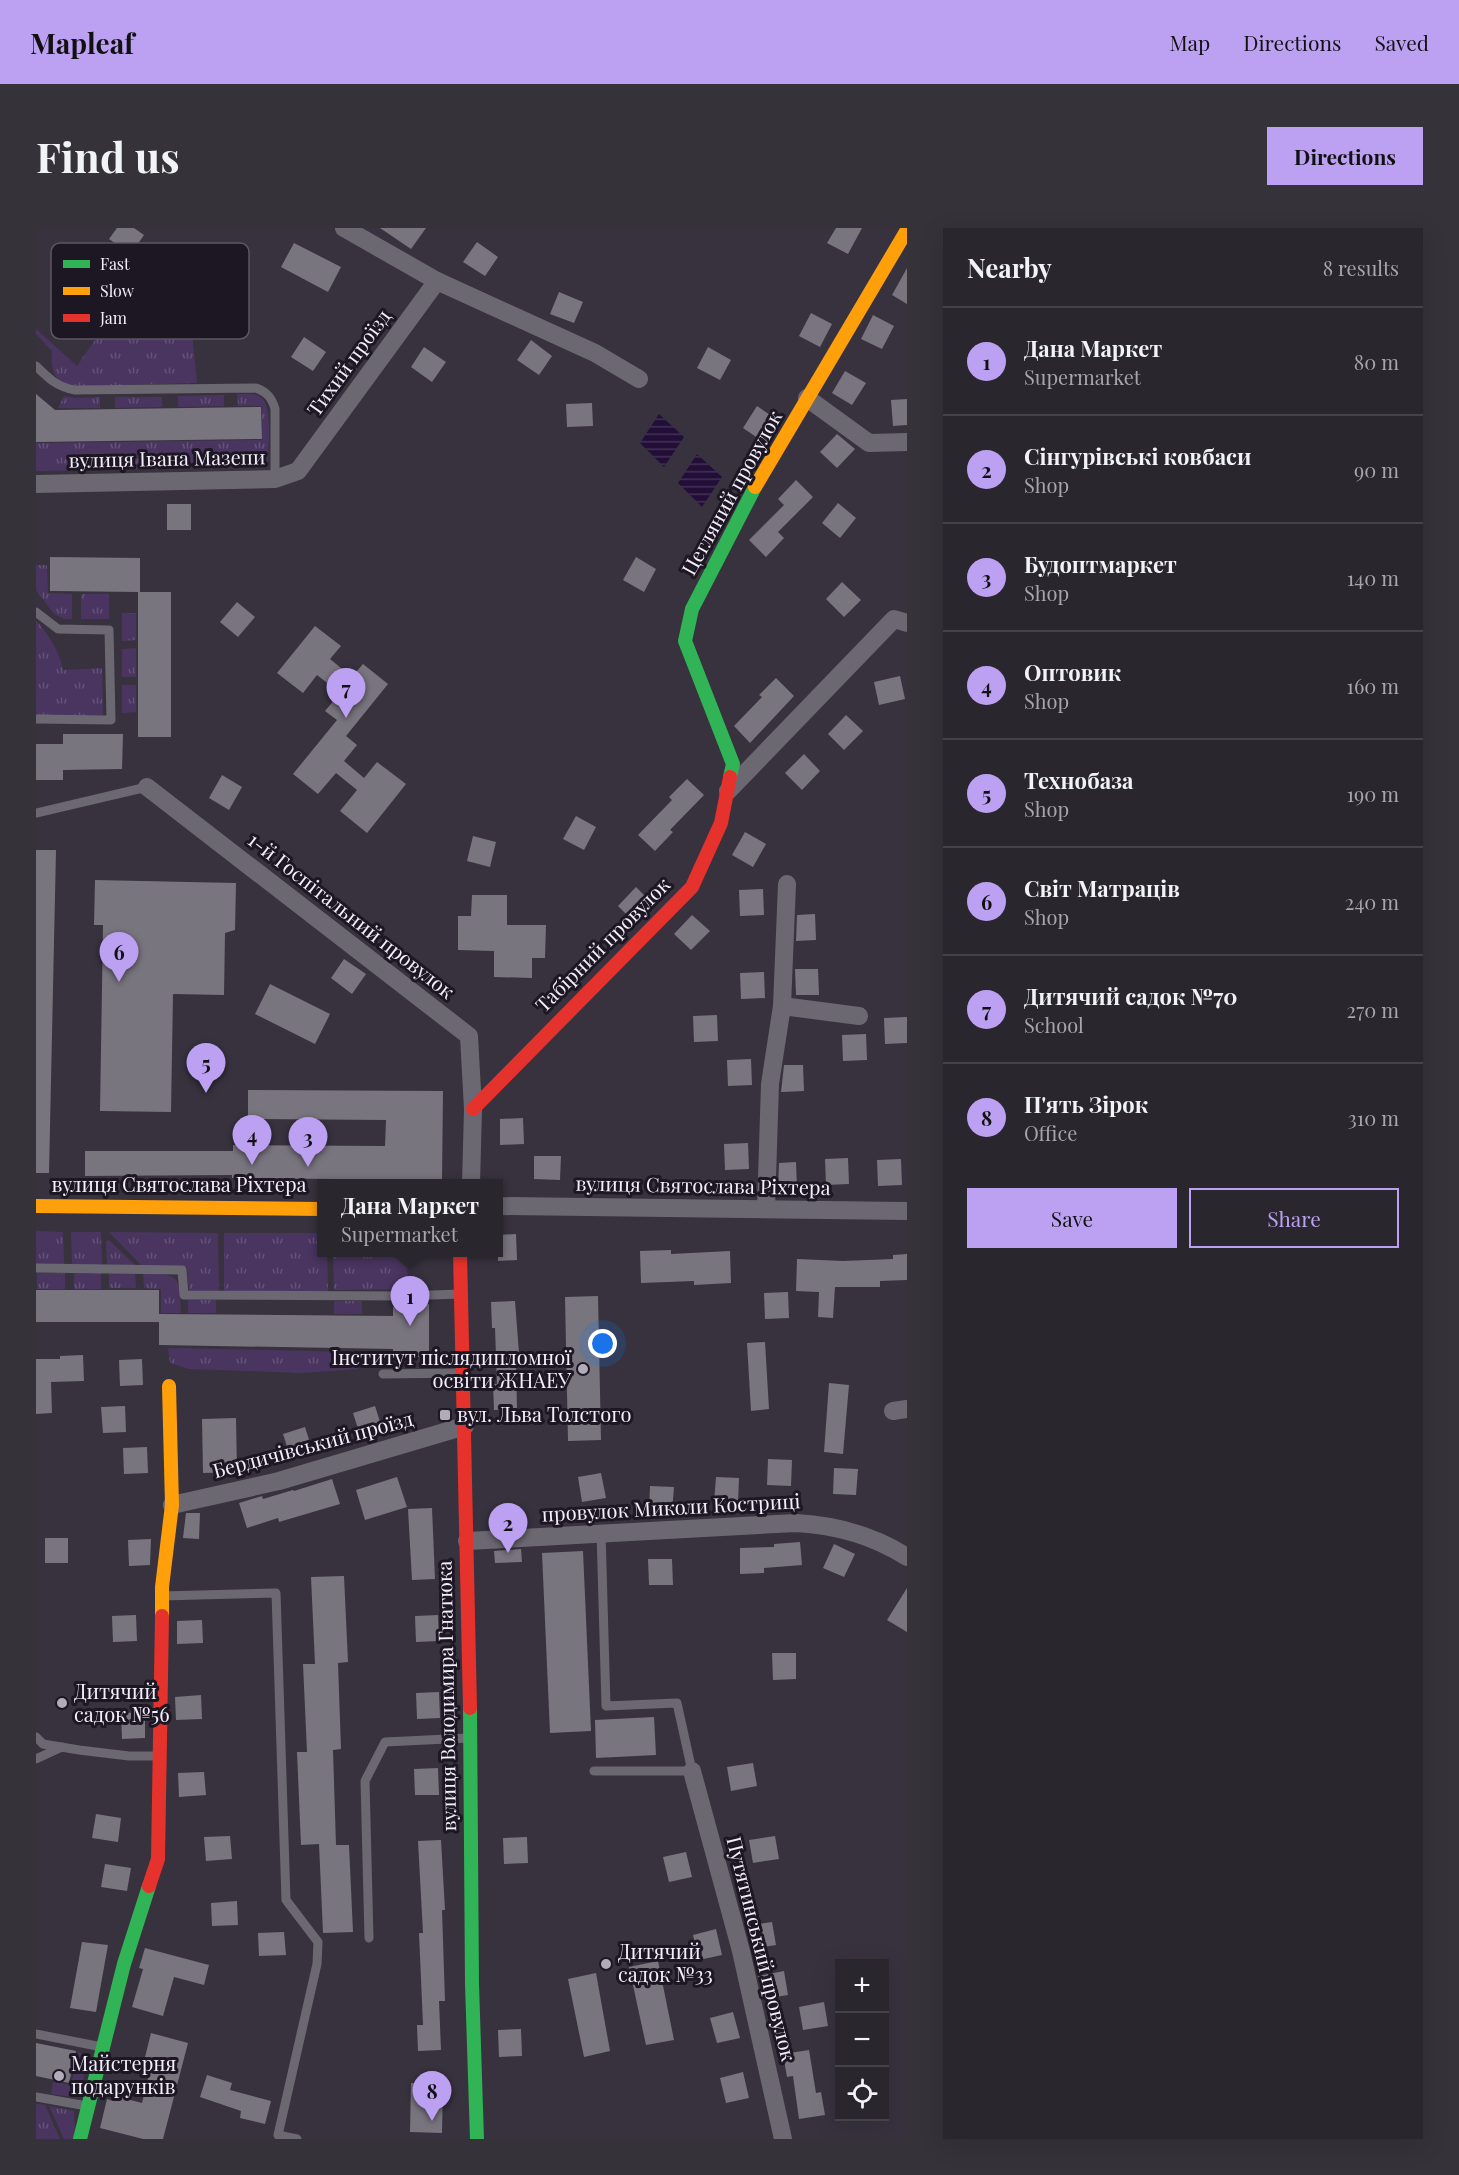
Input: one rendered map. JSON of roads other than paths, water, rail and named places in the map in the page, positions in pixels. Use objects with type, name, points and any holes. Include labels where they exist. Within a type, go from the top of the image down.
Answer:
[{"type":"street","points":[[344,228],[437,281],[595,353],[639,379]]},
{"type":"street","name":"Цегляний провулок","points":[[727,792],[733,764],[685,641],[692,609],[760,476],[907,230]]},
{"type":"street","name":"Тихий проїзд","points":[[297,471],[437,281]]},
{"type":"street","points":[[807,398],[869,443],[907,442]]},
{"type":"street","name":"вулиця Івана Мазепи","points":[[36,484],[275,479],[297,471]]},
{"type":"street","points":[[727,792],[894,619],[907,623]]},
{"type":"street","name":"1-й Госпітальний провулок","points":[[147,787],[469,1036],[473,1109]]},
{"type":"street","name":"Табірний провулок","points":[[473,1109],[692,887],[721,823],[727,792]]},
{"type":"street","points":[[766,1209],[770,1084],[782,1006],[787,884]]},
{"type":"street","points":[[782,1006],[859,1016]]},
{"type":"street","points":[[471,1179],[473,1109]]},
{"type":"street","name":"вулиця Святослава Ріхтера","points":[[36,1206],[317,1209]]},
{"type":"street","name":"вулиця Святослава Ріхтера","points":[[503,1206],[907,1211]]},
{"type":"street","name":"вулиця Володимира Гнатюка","points":[[460,1257],[471,1738],[474,1947],[472,1983],[477,2139]]},
{"type":"street","points":[[80,2139],[124,1965],[158,1859],[162,1596],[172,1505],[169,1386]]},
{"type":"street","name":"Бердичівський проїзд","points":[[172,1505],[279,1481],[465,1426]]},
{"type":"street","name":"провулок Миколи Костриці","points":[[467,1540],[796,1523],[824,1524],[891,1547],[907,1557]]},
{"type":"street","name":"Путятинський провулок","points":[[692,1771],[741,1951],[783,2139]]},
{"type":"lane","points":[[36,366],[52,382],[75,390],[256,388],[262,390],[273,400],[275,409],[275,479]]},
{"type":"lane","points":[[36,612],[58,629],[109,630],[111,720],[36,719]]},
{"type":"lane","points":[[36,813],[147,787]]},
{"type":"lane","points":[[36,1268],[182,1270],[184,1295],[461,1294]]},
{"type":"lane","points":[[383,1374],[464,1373]]},
{"type":"lane","points":[[594,1771],[692,1771],[677,1703],[606,1706],[601,1532]]},
{"type":"lane","points":[[162,1596],[276,1593],[286,1900],[318,1942],[317,1964],[278,2135],[297,2139]]},
{"type":"lane","points":[[36,1737],[43,1744],[62,1747],[129,1756],[159,1756]]},
{"type":"lane","points":[[369,1938],[365,1781],[385,1742],[471,1738]]},
{"type":"lane","points":[[36,1759],[62,1747]]},
{"type":"lane","points":[[36,2034],[102,2047]]},
{"type":"lane","points":[[36,2097],[89,2106]]},
{"type":"place","name":"Дитячий садок №70","points":[[346,718]]},
{"type":"place","name":"Світ Матраців","points":[[119,982]]},
{"type":"place","name":"Технобаза","points":[[206,1093]]},
{"type":"place","name":"Оптовик","points":[[252,1165]]},
{"type":"place","name":"Будоптмаркет","points":[[308,1167]]},
{"type":"place","name":"Дана Маркет","points":[[410,1326]]},
{"type":"place","name":"Інститут післядипломної освіти ЖНАЕУ","points":[[583,1369]]},
{"type":"place","name":"вул. Льва Толстого","points":[[445,1415]]},
{"type":"place","name":"Сінгурівські ковбаси","points":[[508,1553]]},
{"type":"place","name":"Дитячий садок №56","points":[[62,1703]]},
{"type":"place","name":"Дитячий садок №33","points":[[606,1964]]},
{"type":"place","name":"Майстерня подарунків","points":[[59,2076]]},
{"type":"place","name":"П'ять Зірок","points":[[432,2121]]}]
